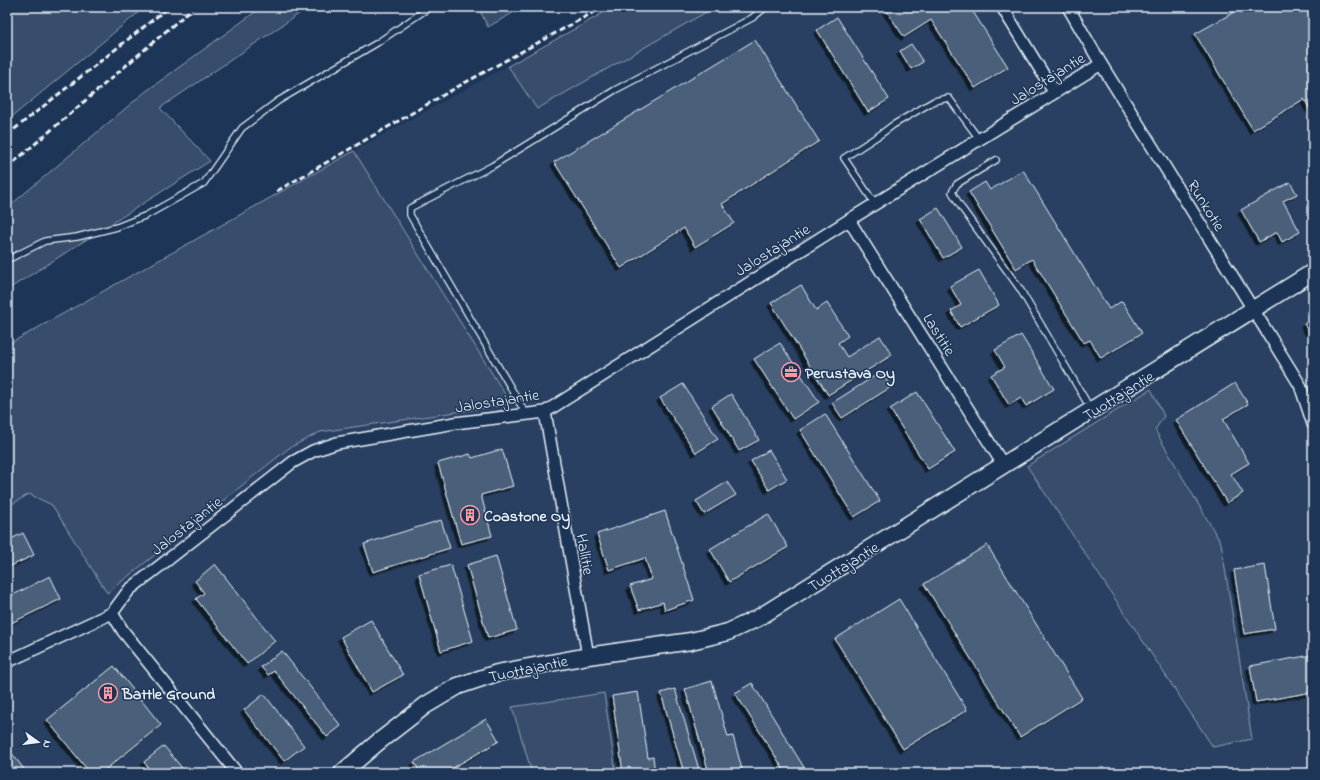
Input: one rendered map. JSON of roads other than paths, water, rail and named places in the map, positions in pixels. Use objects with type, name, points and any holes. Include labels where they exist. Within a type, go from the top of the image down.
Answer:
[{"type":"street","points":[[1002,7],[1054,92]]},
{"type":"street","name":"Runkotie","points":[[1068,7],[1100,64],[1300,385],[1313,424]]},
{"type":"street","name":"Jalostajantie","points":[[112,613],[129,590],[293,462],[313,451],[337,443],[455,423],[545,412],[1100,64]]},
{"type":"street","name":"Lastitie","points":[[849,220],[1004,466]]},
{"type":"street","name":"Tuottajantie","points":[[342,773],[377,743],[426,705],[458,686],[497,673],[588,656],[691,641],[728,632],[758,618],[1313,272]]},
{"type":"street","name":"Hallitie","points":[[545,412],[588,656]]},
{"type":"street","points":[[7,662],[112,613],[123,631],[237,773]]},
{"type":"lane","points":[[7,260],[45,241],[77,237],[117,227],[147,215],[204,183],[242,128],[278,101],[377,43],[430,7]]},
{"type":"lane","points":[[526,414],[410,215],[410,208],[492,166],[615,90],[752,18],[766,7]]},
{"type":"lane","points":[[875,204],[844,158],[893,125],[934,101],[949,98],[979,139]]},
{"type":"lane","points":[[996,160],[957,184],[952,192],[961,207],[1020,289],[1086,401]]},
{"type":"railway","points":[[7,135],[169,7]]},
{"type":"railway","points":[[7,168],[194,7]]},
{"type":"railway","points":[[277,191],[459,86],[603,7]]},
{"type":"place","name":"Perustava Oy","points":[[791,372]]},
{"type":"place","name":"Coastone Oy","points":[[470,515]]},
{"type":"place","name":"Battle Ground","points":[[108,693]]}]
